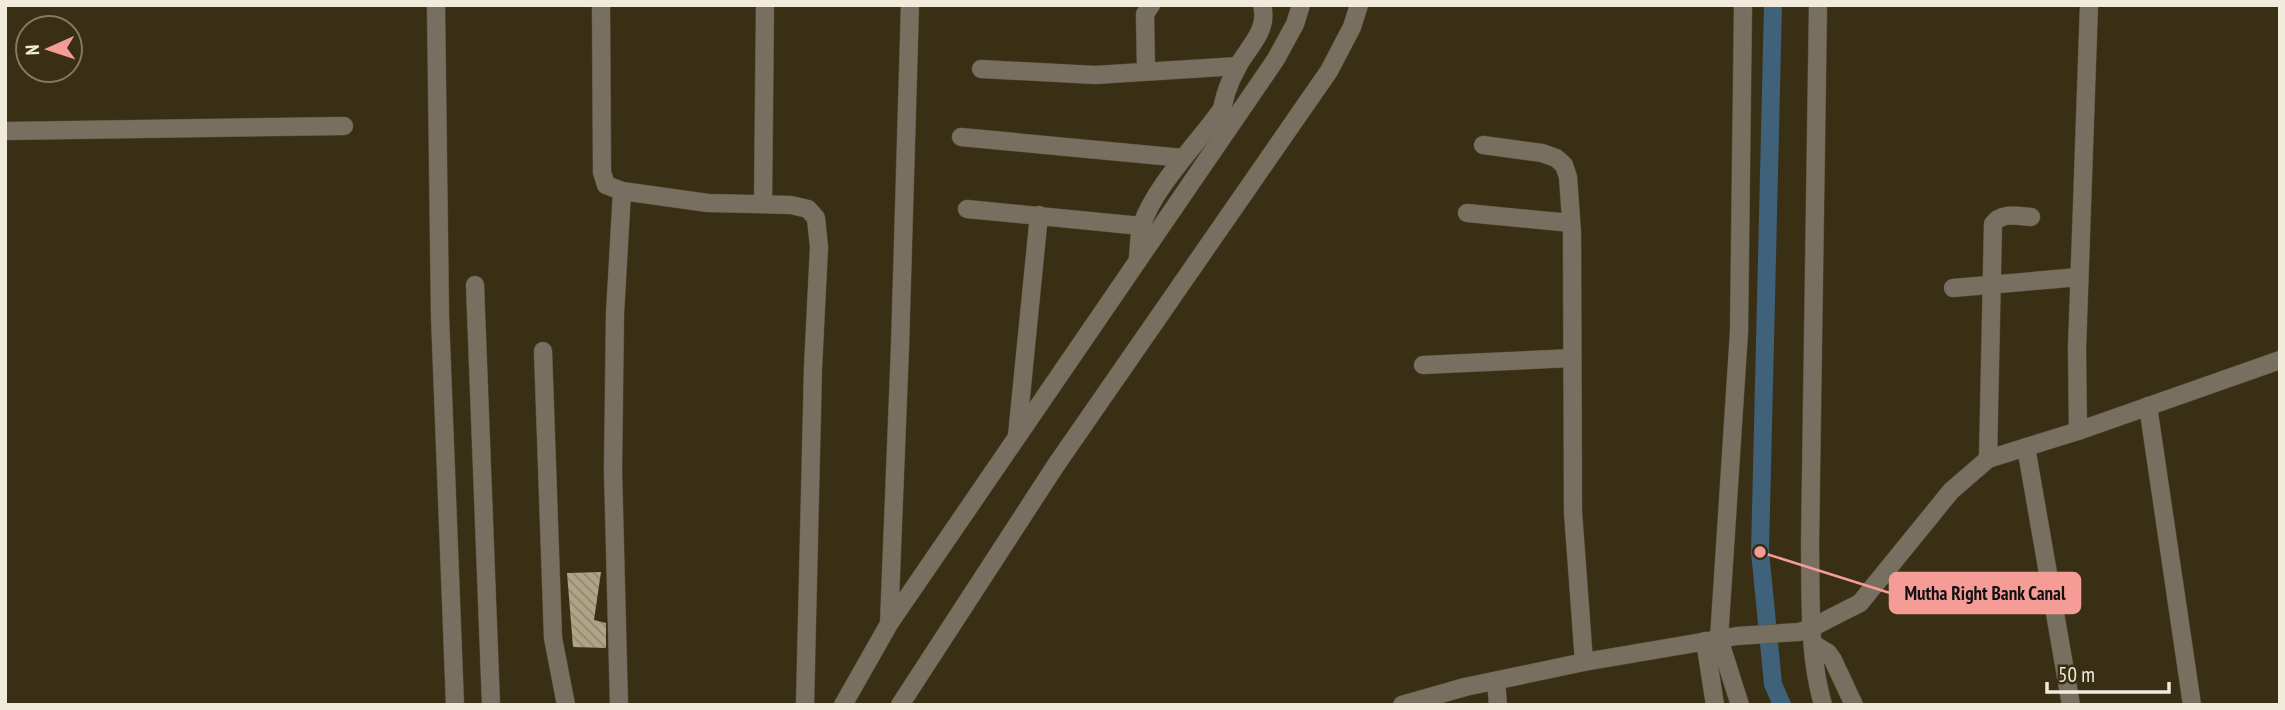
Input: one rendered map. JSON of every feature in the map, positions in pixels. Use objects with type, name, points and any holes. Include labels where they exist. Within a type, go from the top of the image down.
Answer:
[{"type":"street","points":[[436,5],[441,330],[456,705]]},
{"type":"street","points":[[601,5],[602,172],[606,185],[622,191],[708,203],[791,205],[808,209],[816,218],[818,225],[805,705]]},
{"type":"street","points":[[763,204],[765,5]]},
{"type":"street","points":[[889,624],[901,333],[910,5]]},
{"type":"street","points":[[1146,71],[1145,15],[1151,5]]},
{"type":"street","points":[[1138,260],[1141,226],[1149,207],[1222,108],[1238,66],[1260,33],[1264,16],[1262,5]]},
{"type":"street","points":[[843,705],[889,624],[1276,60],[1295,24],[1301,5]]},
{"type":"street","points":[[900,705],[1056,465],[1329,71],[1352,27],[1359,5]]},
{"type":"street","points":[[1715,705],[1712,640],[1739,332],[1743,5]]},
{"type":"street","points":[[1818,5],[1808,635],[1824,705]]},
{"type":"street","points":[[2078,431],[2089,5]]},
{"type":"street","points":[[981,69],[1096,75],[1238,66]]},
{"type":"street","points":[[1222,108],[1222,141]]},
{"type":"street","points":[[5,131],[344,126]]},
{"type":"street","points":[[961,137],[1183,158]]},
{"type":"street","points":[[1483,145],[1542,153],[1556,158],[1564,165],[1569,177],[1573,512],[1584,662]]},
{"type":"street","points":[[619,705],[613,470],[615,314],[622,191]]},
{"type":"street","points":[[967,209],[1141,226]]},
{"type":"street","points":[[1467,214],[1571,223]]},
{"type":"street","points":[[1017,439],[1040,215]]},
{"type":"street","points":[[1988,459],[1993,224],[2002,216],[2031,217]]},
{"type":"street","points":[[1953,288],[2080,277]]},
{"type":"street","points":[[475,285],[491,705]]},
{"type":"street","points":[[543,351],[553,638],[566,705]]},
{"type":"street","points":[[1423,365],[1572,358]]},
{"type":"street","points":[[1402,705],[1461,697],[1496,681],[1584,662],[1737,636],[1808,635],[1860,603],[1951,491],[1988,459],[2078,431],[2280,360]]},
{"type":"street","points":[[2148,405],[2192,705]]},
{"type":"street","points":[[2026,447],[2071,705]]},
{"type":"street","points":[[1808,635],[1833,660],[1854,705]]},
{"type":"street","points":[[1712,640],[1740,705]]},
{"type":"street","points":[[1496,681],[1498,705]]},
{"type":"building","points":[[601,572],[594,620],[606,623],[606,648],[573,647],[567,573]]},
{"type":"waterway","points":[[1773,5],[1760,552],[1773,684],[1782,705]]},
{"type":"place","name":"Mutha Right Bank Canal","points":[[1760,552]]}]
